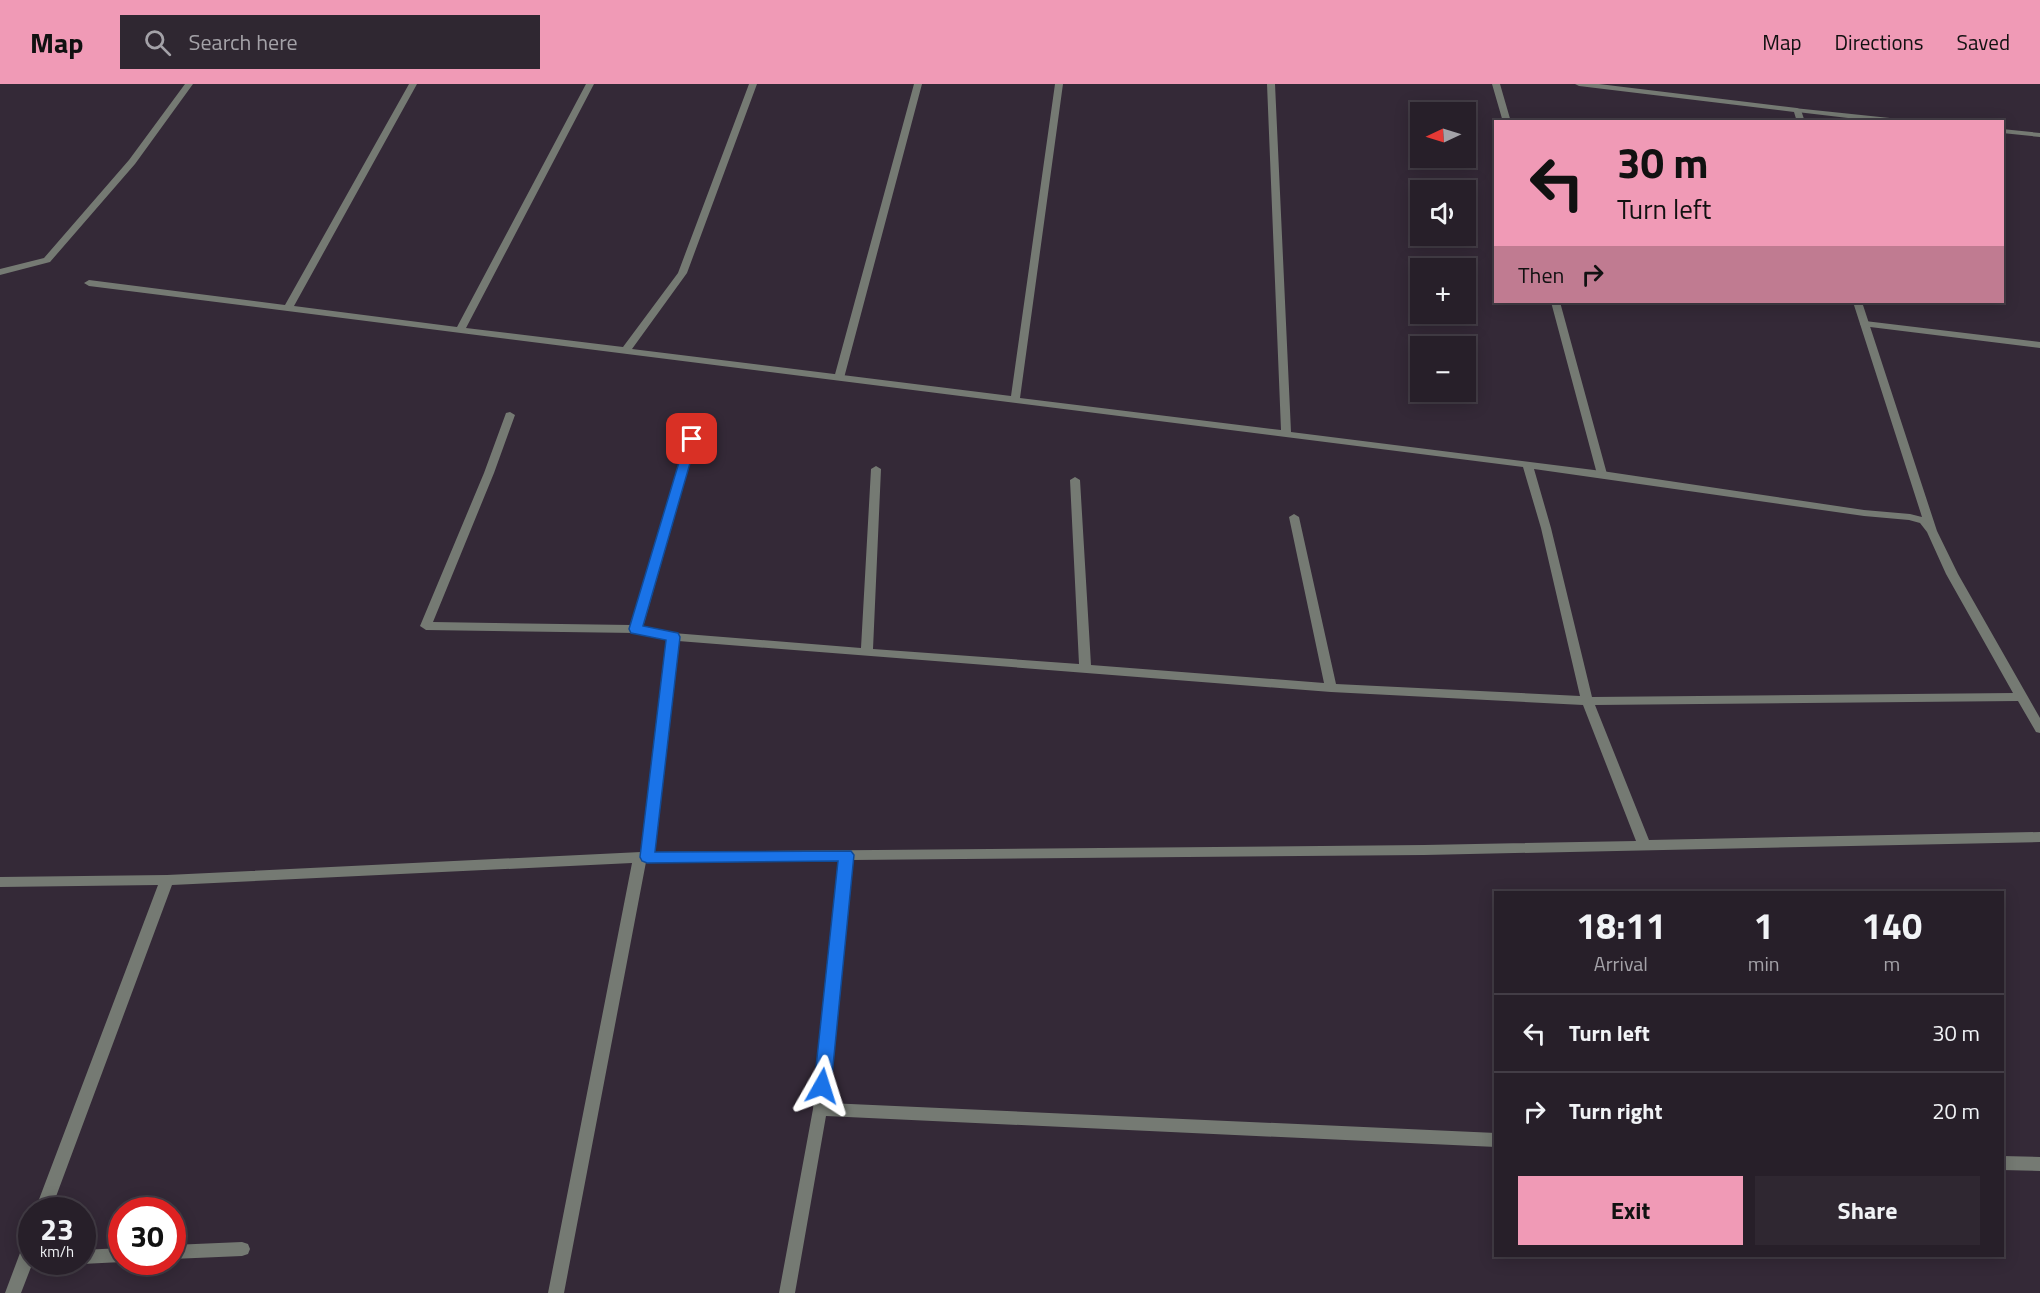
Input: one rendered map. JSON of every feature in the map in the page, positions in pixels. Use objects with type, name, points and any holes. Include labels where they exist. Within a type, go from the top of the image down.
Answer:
[{"type":"street","points":[[0,272],[47,260],[132,162],[189,84]]},
{"type":"street","points":[[288,308],[413,84]]},
{"type":"street","points":[[460,330],[590,84]]},
{"type":"street","points":[[625,351],[682,273],[753,84]]},
{"type":"street","points":[[839,378],[918,84]]},
{"type":"street","points":[[1016,400],[1059,84]]},
{"type":"street","points":[[1271,84],[1286,434]]},
{"type":"street","points":[[1497,84],[1506,120]]},
{"type":"street","points":[[1579,84],[1890,120]]},
{"type":"street","points":[[1797,110],[1800,120]]},
{"type":"street","points":[[2004,131],[2040,135]]},
{"type":"street","points":[[89,283],[1602,474],[1864,513],[1910,517],[1924,521],[1932,531]]},
{"type":"street","points":[[1555,303],[1602,474]]},
{"type":"street","points":[[1858,303],[1932,531],[1952,574],[2040,729]]},
{"type":"street","points":[[1865,324],[2040,345]]},
{"type":"street","points":[[510,415],[489,473],[426,626],[636,629],[673,637],[956,660],[1085,667],[1331,687],[1587,701],[2022,697]]},
{"type":"street","points":[[636,629],[698,418]]},
{"type":"street","points":[[1528,465],[1546,528],[1587,701],[1644,844]]},
{"type":"street","points":[[867,651],[876,469]]},
{"type":"street","points":[[1075,480],[1085,667]]},
{"type":"street","points":[[1294,517],[1331,687]]},
{"type":"street","points":[[556,1293],[644,858],[673,637]]},
{"type":"street","points":[[0,882],[167,880],[644,858],[1424,850],[2040,837]]},
{"type":"street","points":[[787,1293],[820,1109],[846,855]]},
{"type":"street","points":[[49,1197],[167,880]]},
{"type":"street","points":[[820,1109],[1494,1140]]},
{"type":"street","points":[[2004,1162],[2040,1164]]},
{"type":"street","points":[[186,1251],[242,1249]]},
{"type":"street","points":[[13,1293],[21,1275]]},
{"type":"route","points":[[692,439],[636,629],[673,637],[647,857],[846,855],[822,1086]]}]
